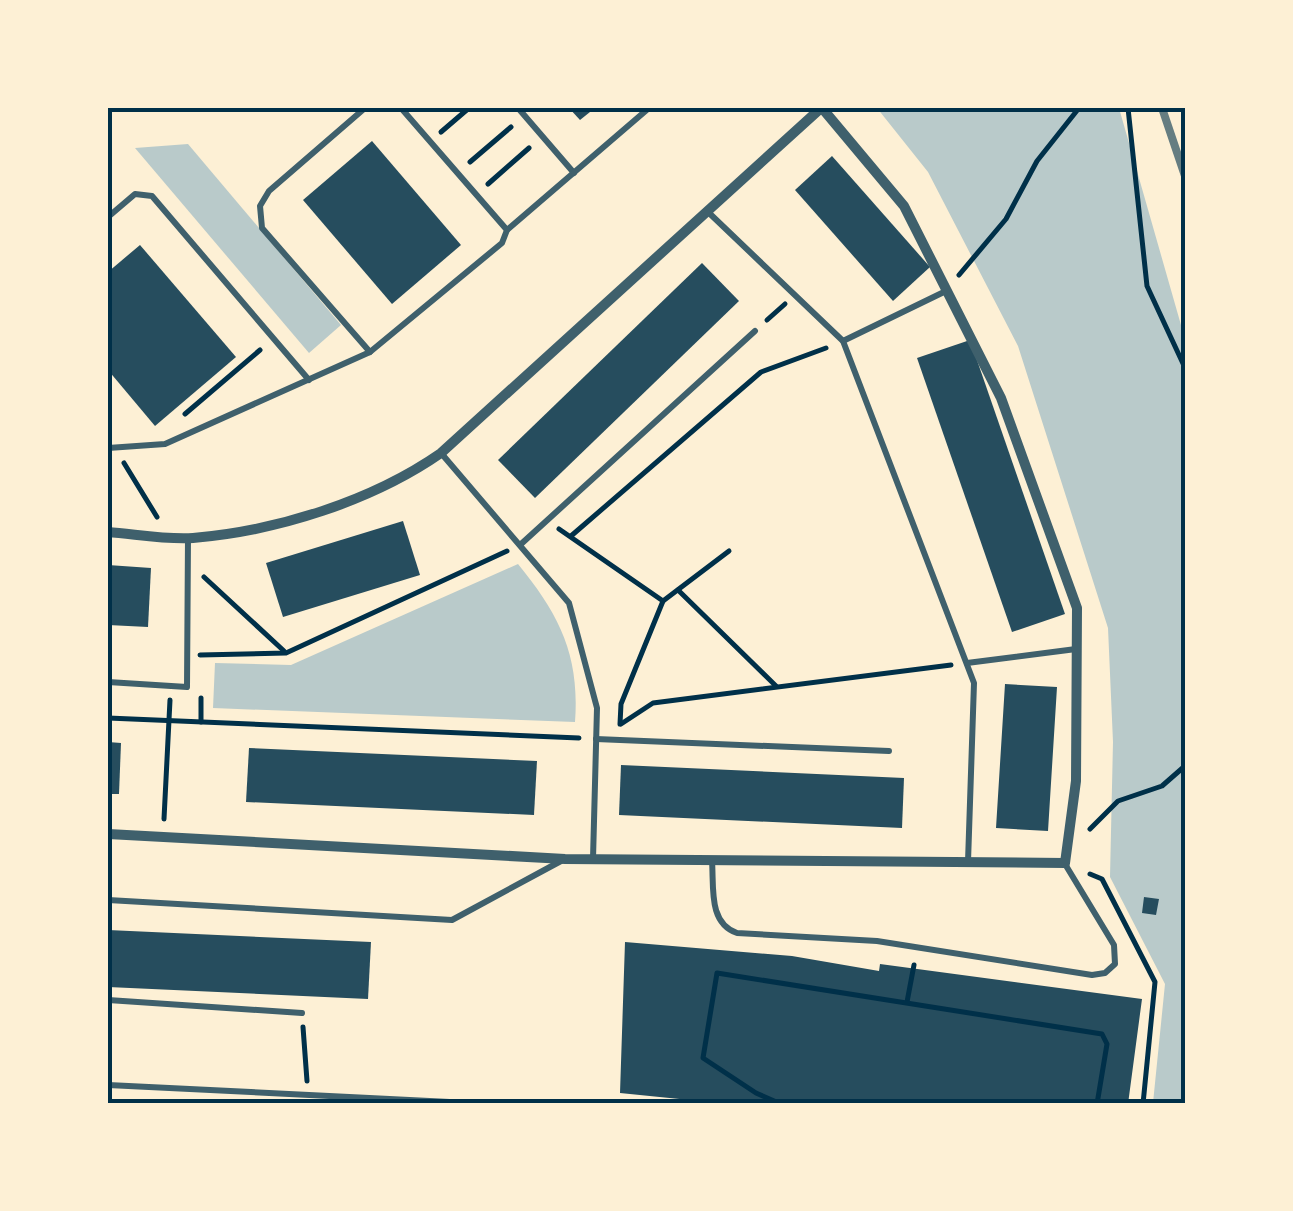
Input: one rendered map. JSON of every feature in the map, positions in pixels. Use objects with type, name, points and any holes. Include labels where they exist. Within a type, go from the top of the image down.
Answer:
[{"type":"street","points":[[108,532],[188,538],[256,527],[320,510],[412,473],[441,453],[819,110],[904,206],[1002,398],[1077,608],[1076,781],[1066,858],[968,862],[565,859],[108,834]]},
{"type":"lane","points":[[366,108],[269,192],[259,214],[262,228],[370,352]]},
{"type":"lane","points":[[401,108],[507,230]]},
{"type":"lane","points":[[518,108],[574,172]]},
{"type":"lane","points":[[110,446],[165,444],[370,352],[502,244],[507,230],[649,108]]},
{"type":"lane","points":[[802,108],[819,110]]},
{"type":"lane","points":[[108,217],[135,194],[152,196],[310,380]]},
{"type":"lane","points":[[707,211],[843,341],[974,683],[968,862]]},
{"type":"lane","points":[[843,341],[947,290]]},
{"type":"lane","points":[[520,544],[755,331]]},
{"type":"lane","points":[[441,453],[569,602],[597,708],[593,859]]},
{"type":"lane","points":[[108,682],[188,687],[188,538]]},
{"type":"lane","points":[[966,662],[1077,648]]},
{"type":"lane","points":[[596,739],[889,751]]},
{"type":"lane","points":[[712,860],[716,914],[721,924],[737,932],[877,940],[1105,974],[1115,964],[1114,945],[1066,858]]},
{"type":"lane","points":[[108,900],[452,920],[565,859]]},
{"type":"lane","points":[[108,1000],[302,1013]]},
{"type":"lane","points":[[108,1085],[490,1104]]},
{"type":"path","points":[[430,142],[469,108]]},
{"type":"path","points":[[947,290],[1006,219],[1036,162],[1079,108]]},
{"type":"path","points":[[1128,108],[1147,286],[1186,370]]},
{"type":"path","points":[[458,173],[524,115]]},
{"type":"path","points":[[476,194],[543,136]]},
{"type":"path","points":[[755,331],[795,295]]},
{"type":"path","points":[[174,423],[274,338]]},
{"type":"path","points":[[571,536],[760,372],[843,341]]},
{"type":"path","points":[[110,446],[169,535]]},
{"type":"path","points":[[546,521],[664,600]]},
{"type":"path","points":[[188,656],[286,653],[520,544]]},
{"type":"path","points":[[620,724],[621,704],[664,600],[730,551]]},
{"type":"path","points":[[188,563],[286,653]]},
{"type":"path","points":[[678,590],[778,687]]},
{"type":"path","points":[[108,718],[596,739],[653,704],[966,662]]},
{"type":"path","points":[[163,837],[171,686]]},
{"type":"path","points":[[1066,858],[1118,801],[1162,786],[1186,765]]},
{"type":"path","points":[[908,1002],[913,968]]},
{"type":"path","points":[[780,1104],[740,1084],[703,1058],[717,973],[1102,1034],[1107,1044],[1097,1104]]},
{"type":"path","points":[[302,1013],[308,1094]]},
{"type":"shaded area","points":[[877,108],[1119,108],[1185,339],[1185,1103],[1153,1103],[1165,984],[1110,877],[1113,742],[1108,628],[1018,346],[928,172]]},
{"type":"shaded area","points":[[188,144],[341,325],[309,353],[135,148]]},
{"type":"shaded area","points":[[518,564],[545,600],[564,637],[574,676],[575,722],[213,708],[215,663],[291,665]]},
{"type":"building","points":[[569,108],[595,108],[580,120]]},
{"type":"building","points":[[372,141],[461,245],[392,304],[303,200]]},
{"type":"building","points":[[832,156],[930,267],[893,301],[795,190]]},
{"type":"building","points":[[140,245],[236,357],[155,426],[108,370],[108,272]]},
{"type":"building","points":[[702,263],[739,301],[535,498],[498,460]]},
{"type":"building","points":[[970,340],[1065,614],[1012,632],[917,358]]},
{"type":"building","points":[[403,521],[420,575],[283,617],[266,563]]},
{"type":"building","points":[[108,565],[151,568],[148,627],[108,625]]},
{"type":"building","points":[[1005,684],[1057,687],[1048,831],[996,828]]},
{"type":"building","points":[[108,742],[121,743],[119,794],[108,794]]},
{"type":"building","points":[[249,748],[537,761],[534,815],[246,802]]},
{"type":"building","points":[[621,765],[904,778],[902,828],[619,815]]},
{"type":"building","points":[[1144,897],[1159,899],[1156,915],[1142,913]]},
{"type":"building","points":[[108,930],[371,942],[368,999],[108,987]]},
{"type":"building","points":[[625,942],[792,956],[879,971],[880,964],[1142,999],[1128,1104],[729,1104],[620,1093]]},
{"type":"railway","points":[[1162,108],[1186,179]]}]
